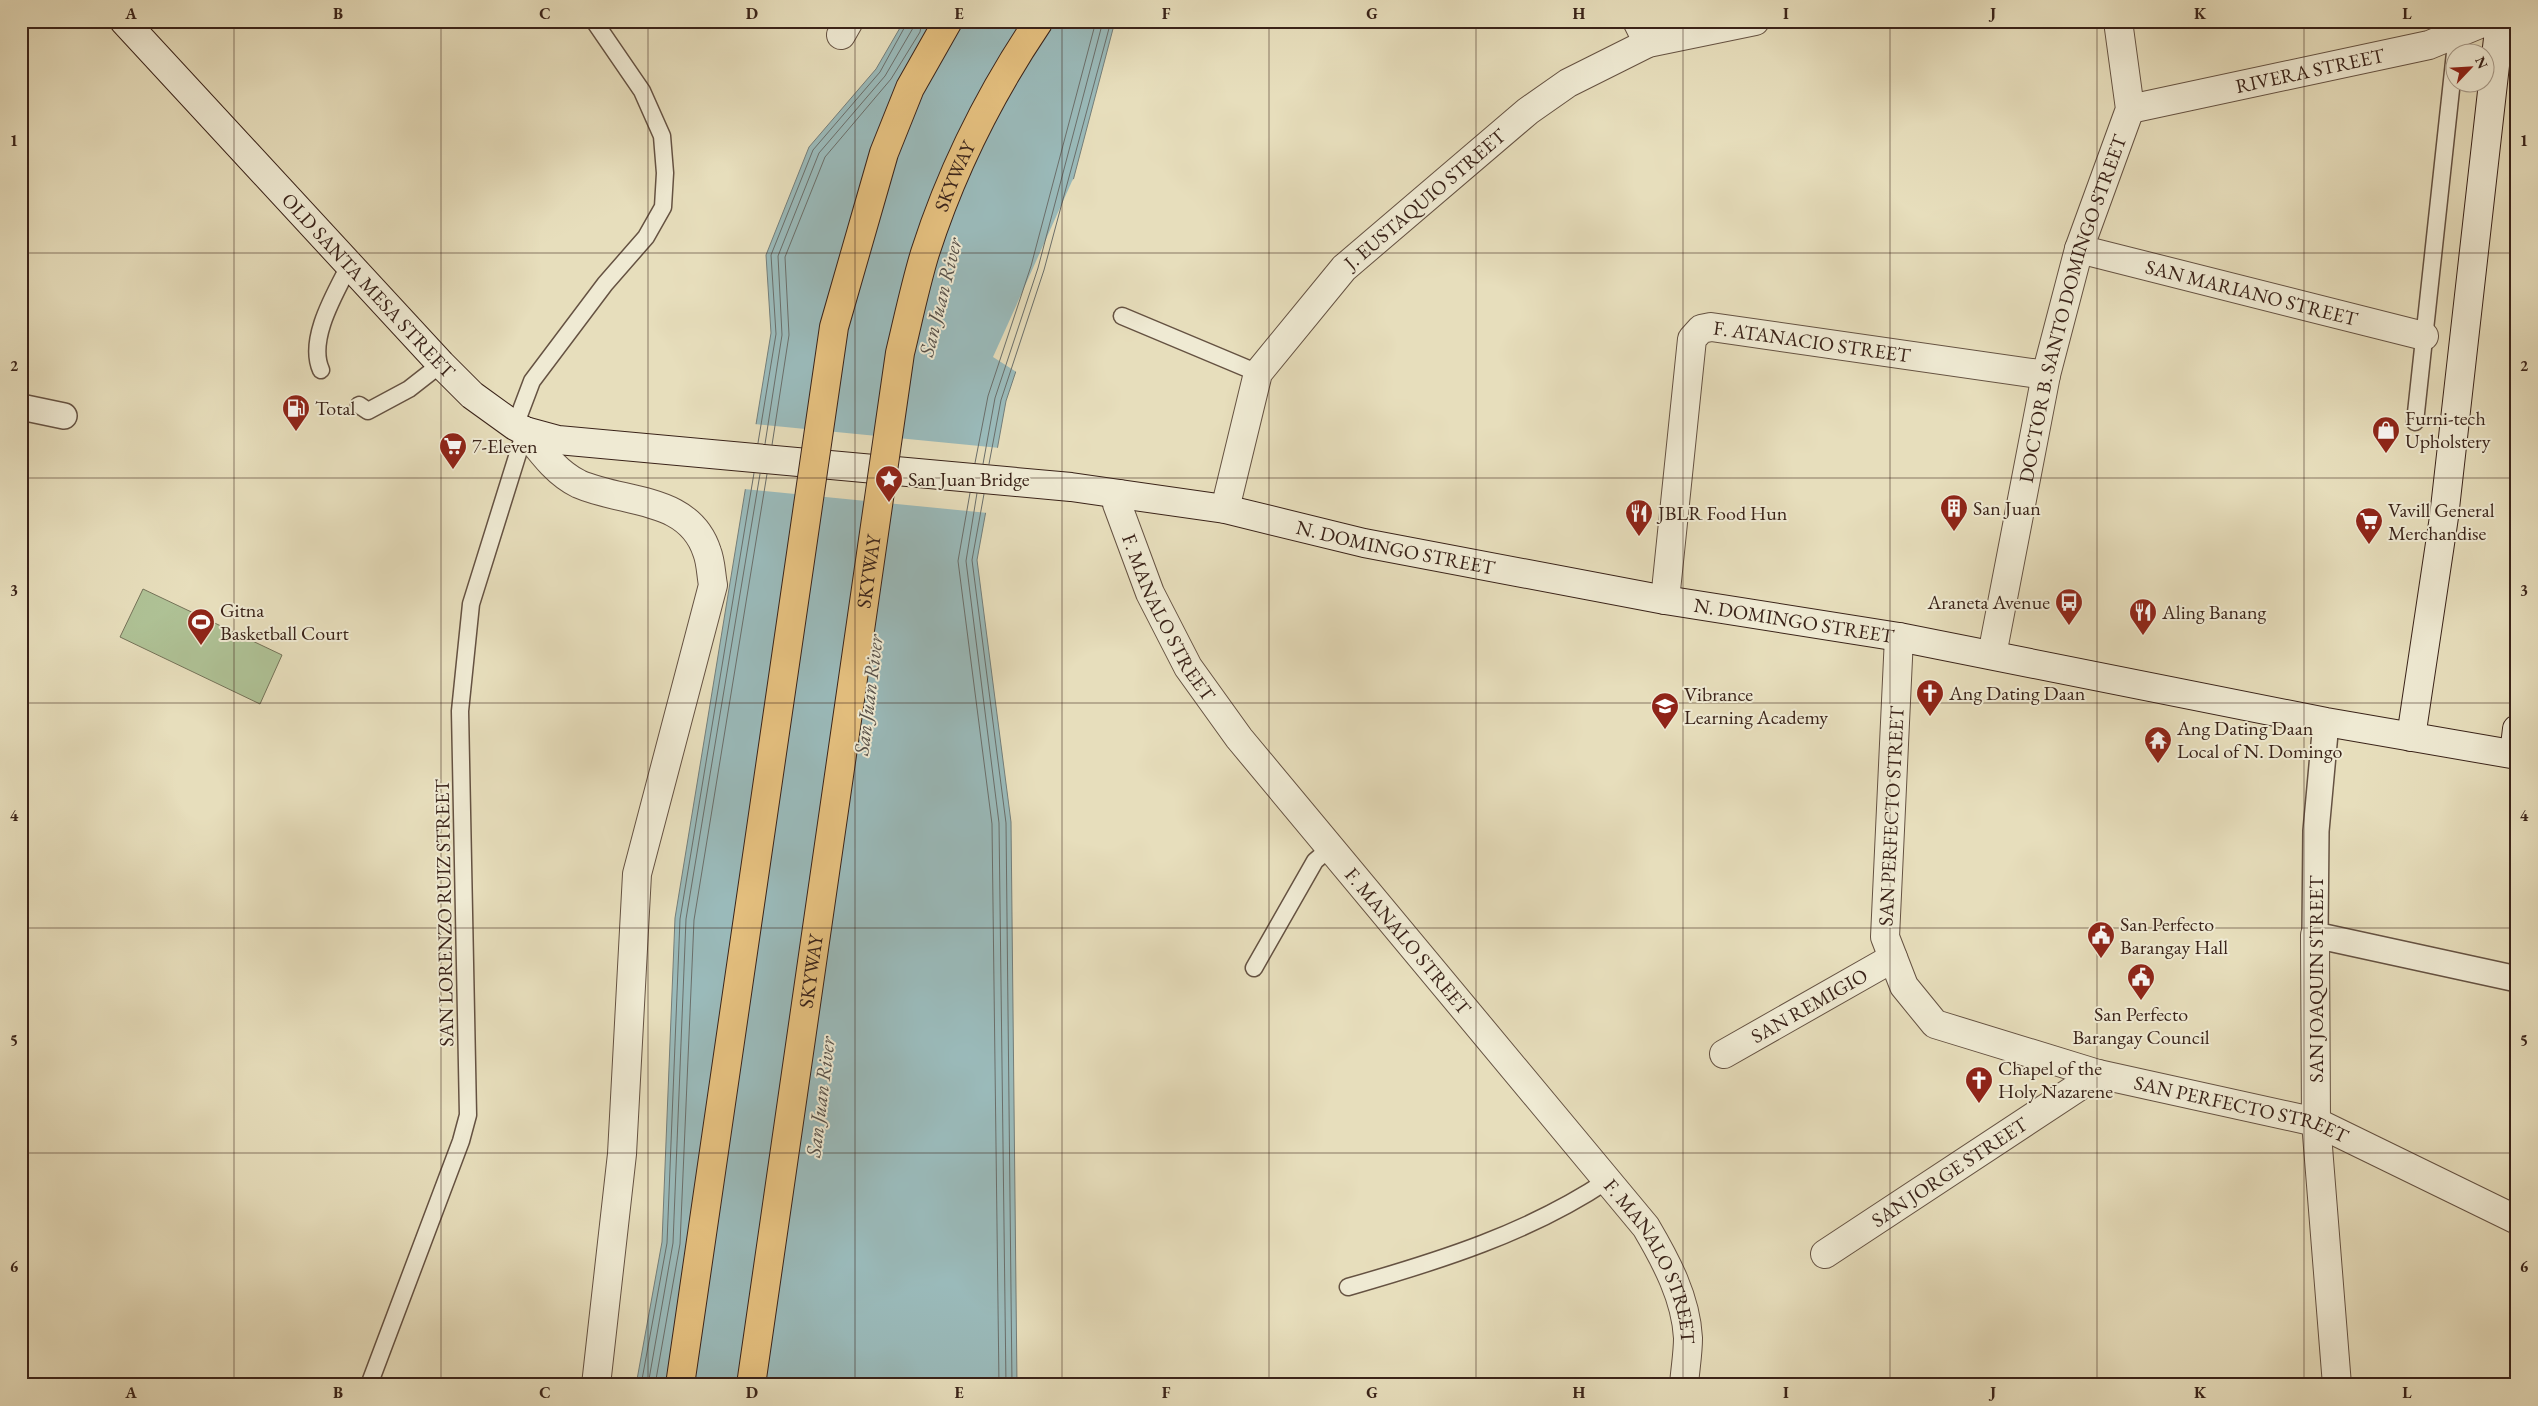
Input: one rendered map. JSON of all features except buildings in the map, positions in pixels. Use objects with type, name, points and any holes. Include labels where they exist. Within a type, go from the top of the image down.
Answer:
[{"type":"highway","points":[[680,1385],[834,327],[884,153],[910,88],[948,21]]},
{"type":"highway","name":"SKYWAY","points":[[751,1385],[900,353],[925,253],[957,167],[1015,57],[1039,21]]},
{"type":"street","name":"OLD SANTA MESA STREET","points":[[124,21],[441,364],[472,395],[520,429],[558,440],[1071,487]]},
{"type":"street","name":"J. EUSTAQUIO STREET","points":[[1225,509],[1258,373],[1344,268],[1528,111],[1643,32],[1754,21]]},
{"type":"street","name":"DOCTOR B. SANTO DOMINGO STREET","points":[[1992,655],[2046,375],[2079,249],[2130,109],[2118,21]]},
{"type":"street","name":"RIVERA STREET","points":[[2130,109],[2429,45],[2487,21]]},
{"type":"street","points":[[2411,736],[2444,516],[2500,21]]},
{"type":"street","name":"SAN MARIANO STREET","points":[[2079,249],[2424,336]]},
{"type":"street","name":"F. ATANACIO STREET","points":[[1665,600],[1692,339],[1700,329],[1711,327],[2046,375]]},
{"type":"street","points":[[21,407],[64,416]]},
{"type":"street","points":[[520,429],[550,462],[578,483],[680,514],[694,526],[708,552],[713,586],[637,874],[622,1154],[596,1385]]},
{"type":"street","name":"N. DOMINGO STREET","points":[[1071,487],[1225,509],[1364,543],[1665,600],[1899,637],[2326,722],[2411,736],[2516,746]]},
{"type":"street","name":"F. MANALO STREET","points":[[1119,494],[1117,504],[1150,593],[1188,668],[1238,738],[1646,1227],[1668,1265],[1683,1310],[1688,1338],[1684,1385]]},
{"type":"street","name":"SAN PERFECTO STREET","points":[[1899,637],[1885,937],[1904,986],[1935,1024],[2098,1074],[2316,1122],[2517,1220]]},
{"type":"street","name":"SAN JOAQUIN STREET","points":[[2326,722],[2316,831],[2316,1122],[2337,1385]]},
{"type":"street","points":[[2315,935],[2517,980]]},
{"type":"street","name":"SAN REMIGIO","points":[[1724,1054],[1893,958]]},
{"type":"street","name":"SAN JORGE STREET","points":[[1824,1254],[2098,1074]]},
{"type":"lane","name":"SAN LORENZO RUIZ STREET","points":[[369,1385],[461,1141],[468,1116],[460,711],[471,604],[532,380],[605,284],[646,237],[663,207],[665,173],[662,136],[642,91],[594,21]]},
{"type":"lane","points":[[2415,422],[2457,34]]},
{"type":"lane","points":[[321,370],[316,359],[316,347],[332,300],[350,264]]},
{"type":"lane","points":[[1122,316],[1258,373]]},
{"type":"lane","points":[[359,406],[368,411],[381,405],[409,388],[441,364]]},
{"type":"lane","points":[[1254,968],[1315,861],[1330,849]]},
{"type":"lane","points":[[1348,1288],[1423,1266],[1484,1244],[1576,1202],[1608,1180]]},
{"type":"green space","name":"Gitna Basketball Court","points":[[143,589],[282,655],[260,704],[120,637]]},
{"type":"water","name":"San Juan River","points":[[904,21],[1117,21],[1114,25],[1049,272],[1006,401],[977,560],[1011,822],[1017,1385],[636,1385],[662,1242],[675,918],[771,333],[766,255],[809,147],[876,69]]},
{"type":"pier","points":[[1073,179],[1076,180],[1052,272],[1018,373],[993,357]]},
{"type":"pier","name":"San Juan Bridge","points":[[754,424],[1000,448],[988,513],[744,489]]},
{"type":"place","name":"Total","points":[[296,432]]},
{"type":"place","name":"Furni-tech Upholstery","points":[[2386,454]]},
{"type":"place","name":"7-Eleven","points":[[453,470]]},
{"type":"place","name":"San Juan Bridge","points":[[889,503]]},
{"type":"place","name":"San Juan","points":[[1954,532]]},
{"type":"place","name":"JBLR Food Hun","points":[[1639,537]]},
{"type":"place","name":"Vavill General Merchandise","points":[[2369,545]]},
{"type":"place","name":"Araneta Avenue","points":[[2069,626]]},
{"type":"place","name":"Aling Banang","points":[[2143,636]]},
{"type":"place","name":"Gitna Basketball Court","points":[[201,646]]},
{"type":"place","name":"Ang Dating Daan","points":[[1930,717]]},
{"type":"place","name":"Vibrance Learning Academy","points":[[1665,730]]},
{"type":"place","name":"Ang Dating Daan Local of N. Domingo","points":[[2158,764]]},
{"type":"place","name":"San Perfecto Barangay Hall","points":[[2101,959]]},
{"type":"place","name":"San Perfecto Barangay Council","points":[[2141,1001]]},
{"type":"place","name":"Chapel of the Holy Nazarene","points":[[1979,1104]]}]
